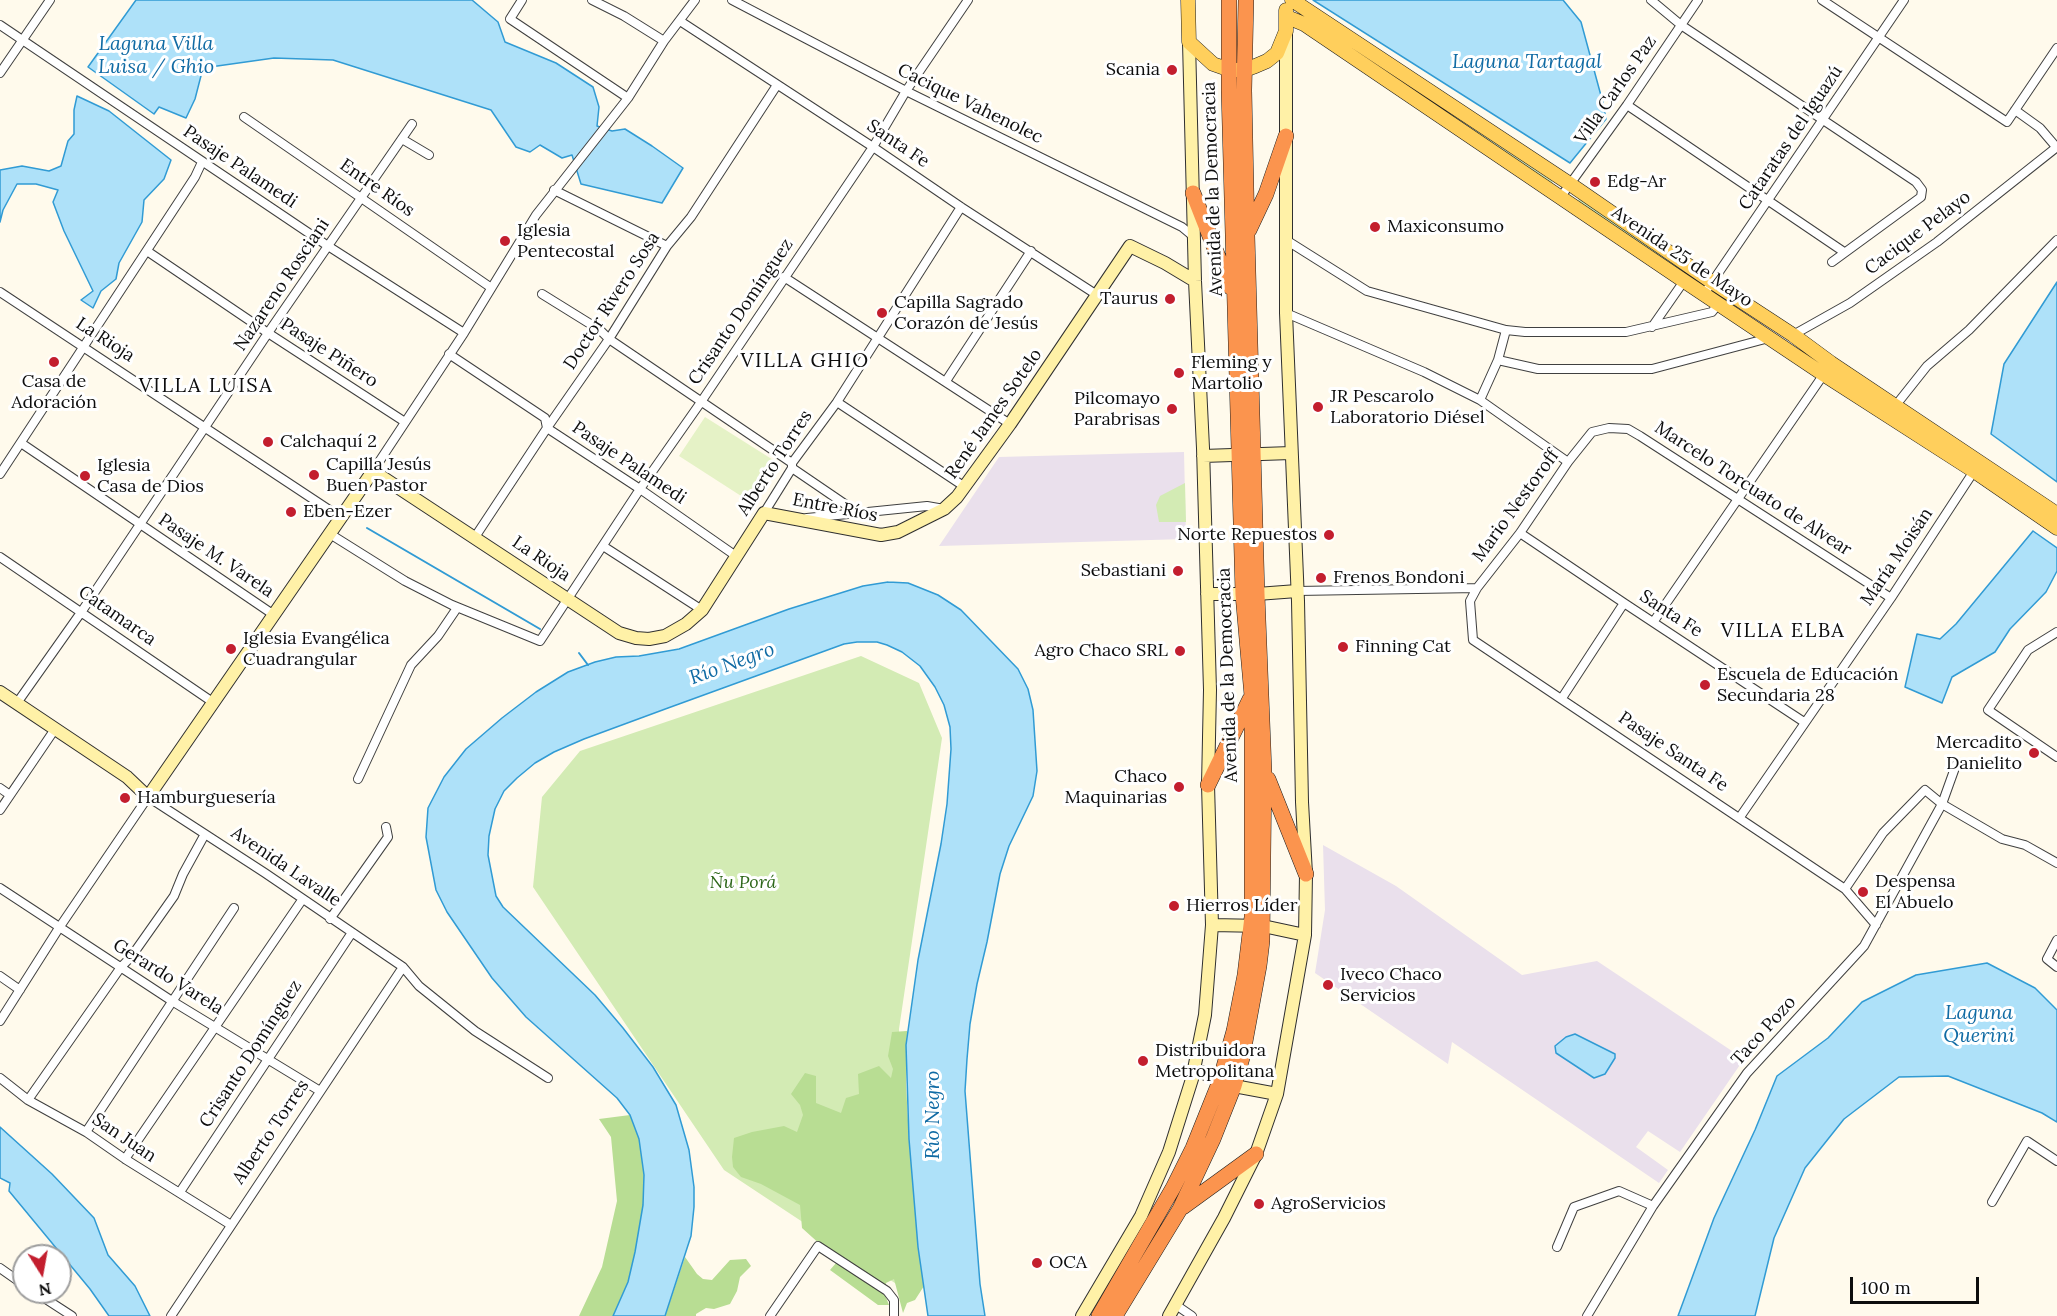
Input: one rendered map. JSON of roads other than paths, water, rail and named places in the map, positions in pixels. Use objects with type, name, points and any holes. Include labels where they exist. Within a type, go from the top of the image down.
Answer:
[{"type":"highway","name":"Avenida de la Democracia","points":[[1229,0],[1237,70],[1236,313],[1246,454]]},
{"type":"highway","name":"Avenida de la Democracia","points":[[1246,0],[1237,70],[1244,90],[1247,235],[1246,454],[1252,696],[1252,917],[1257,926]]},
{"type":"highway","points":[[1247,235],[1266,194],[1286,136]]},
{"type":"highway","points":[[1193,193],[1223,267],[1236,313]]},
{"type":"highway","name":"Avenida de la Democracia","points":[[1115,1316],[1180,1209],[1213,1139],[1227,1084],[1234,1030],[1257,926],[1264,771],[1250,594]]},
{"type":"highway","points":[[1208,785],[1252,696]]},
{"type":"highway","points":[[1264,771],[1306,874]]},
{"type":"highway","name":"Avenida de la Democracia","points":[[1099,1316],[1173,1188],[1227,1084]]},
{"type":"highway","points":[[1180,1209],[1257,1154]]},
{"type":"main road","points":[[1188,0],[1189,42],[1213,64],[1237,70],[1267,61],[1277,53],[1286,24],[1286,0]]},
{"type":"main road","name":"Avenida 25 de Mayo","points":[[1292,0],[1570,184],[1708,288],[1793,335],[1827,369],[1977,467],[2057,514]]},
{"type":"main road","name":"Avenida 25 de Mayo","points":[[1286,24],[1304,24],[1684,281],[1708,288],[1719,303],[1769,338],[1896,405],[2057,528]]},
{"type":"street","points":[[0,73],[50,0]]},
{"type":"street","points":[[522,0],[510,18],[628,98]]},
{"type":"street","points":[[592,0],[624,16],[664,41]]},
{"type":"street","points":[[0,1020],[148,797],[373,471],[464,333],[536,215],[628,98],[664,41],[695,0]]},
{"type":"street","name":"Cacique Vahenolec","points":[[732,0],[906,92],[1182,227],[1194,237]]},
{"type":"street","name":"Crisanto Domínguez","points":[[457,608],[540,641],[640,489],[873,147],[906,92],[968,0]]},
{"type":"street","points":[[1651,0],[1681,25],[1916,182],[1922,190],[1921,197],[1832,262]]},
{"type":"street","name":"Villa Carlos Paz","points":[[1560,198],[1698,0]]},
{"type":"street","points":[[1822,0],[2007,122],[2057,48]]},
{"type":"street","name":"Cataratas del Iguazú","points":[[1708,288],[1904,0]]},
{"type":"street","name":"Santa Fe","points":[[680,21],[1097,295]]},
{"type":"street","points":[[1192,1316],[1172,1310],[1257,1154],[1277,1094],[1305,935],[1306,874],[1286,314],[1286,24]]},
{"type":"street","name":"Pasaje Palamedi","points":[[0,25],[328,246],[464,333]]},
{"type":"street","name":"Avenida de la Democracia","points":[[1082,1316],[1141,1216],[1169,1152],[1194,1070],[1205,1015],[1212,925],[1208,785],[1210,690],[1189,42]]},
{"type":"street","name":"Doctor Rivero Sosa","points":[[475,537],[609,339],[667,246],[691,217],[777,85]]},
{"type":"street","points":[[1627,105],[1844,252]]},
{"type":"street","points":[[2015,110],[2040,128],[2057,148]]},
{"type":"street","name":"Entre Ríos","points":[[244,117],[490,287]]},
{"type":"street","name":"Nazareno Rosciani","points":[[17,703],[82,611],[268,333],[412,124]]},
{"type":"street","points":[[402,139],[429,155]]},
{"type":"street","name":"Cacique Pelayo","points":[[1793,335],[1850,303],[1937,242],[2057,148]]},
{"type":"street","points":[[0,474],[195,177],[202,162]]},
{"type":"street","points":[[554,190],[667,246]]},
{"type":"street","name":"Alberto Torres","points":[[665,636],[686,624],[702,610],[792,465],[837,402],[961,207]]},
{"type":"street","points":[[1286,240],[1367,291],[1506,330],[1626,332],[1712,312],[1719,303]]},
{"type":"street","points":[[1896,405],[1927,366],[1969,330],[2057,240]]},
{"type":"street","name":"René James Sotelo","points":[[944,509],[965,487],[1010,424],[1130,246],[1195,281]]},
{"type":"street","name":"Pasaje Piñero","points":[[147,251],[405,422]]},
{"type":"street","points":[[945,381],[1031,251]]},
{"type":"street","points":[[784,277],[1010,424]]},
{"type":"street","points":[[1652,327],[1684,281]]},
{"type":"street","name":"La Rioja","points":[[0,292],[340,518]]},
{"type":"street","name":"Entre Ríos","points":[[542,294],[600,330],[609,339],[858,513],[927,506],[944,509]]},
{"type":"street","points":[[1286,314],[1424,372],[1480,400],[1568,462]]},
{"type":"street","points":[[1480,400],[1498,360],[1506,330]]},
{"type":"street","points":[[1498,360],[1538,369],[1652,369],[1769,338]]},
{"type":"street","name":"Pasaje Palamedi","points":[[449,354],[545,418],[547,428],[736,556]]},
{"type":"street","points":[[1653,621],[1827,369]]},
{"type":"street","points":[[837,402],[965,487]]},
{"type":"street","name":"Marcelo Torcuato de Alvear","points":[[1592,432],[1609,428],[1628,429],[1891,598]]},
{"type":"street","name":"Mario Nestoroff","points":[[1470,601],[1568,462],[1592,432]]},
{"type":"street","name":"Pasaje M. Varela","points":[[21,443],[274,615]]},
{"type":"street","points":[[1203,456],[1291,453]]},
{"type":"street","name":"María Moisán","points":[[1740,817],[1891,598],[1977,467]]},
{"type":"street","name":"La Rioja","points":[[373,471],[619,633],[649,639],[665,636]]},
{"type":"street","name":"Entre Ríos","points":[[764,513],[881,536],[898,532],[944,509]]},
{"type":"street","points":[[799,519],[858,513]]},
{"type":"street","name":"Santa Fe","points":[[1520,533],[1804,722]]},
{"type":"street","points":[[330,534],[405,581],[457,608],[438,636],[411,665],[358,779]]},
{"type":"street","points":[[603,546],[702,610]]},
{"type":"street","name":"Catamarca","points":[[0,557],[214,703]]},
{"type":"street","points":[[1207,594],[1478,588]]},
{"type":"street","name":"Pasaje Santa Fe","points":[[1470,601],[1473,640],[1845,888],[1876,925]]},
{"type":"street","points":[[1562,698],[1624,603]]},
{"type":"street","points":[[2057,632],[2028,650],[1988,710],[2057,757]]},
{"type":"street","name":"Avenida Lavalle","points":[[0,692],[127,777],[148,797],[265,873],[402,968],[419,986],[475,1031],[548,1078]]},
{"type":"street","points":[[0,810],[55,729]]},
{"type":"street","name":"Taco Pozo","points":[[1587,1316],[1653,1206],[1747,1073],[1864,946],[1942,804],[1956,765]]},
{"type":"street","points":[[0,788],[10,795]]},
{"type":"street","points":[[1845,888],[1883,833],[1925,789],[1942,804],[2002,840],[2025,845],[2057,863]]},
{"type":"street","points":[[330,919],[388,837],[386,827]]},
{"type":"street","points":[[28,1100],[174,896],[205,834]]},
{"type":"street","name":"Gerardo Varela","points":[[0,888],[172,1001],[320,1091]]},
{"type":"street","points":[[125,1159],[302,900]]},
{"type":"street","points":[[86,1132],[234,908]]},
{"type":"street","points":[[1212,925],[1257,926],[1305,935]]},
{"type":"street","name":"Crisanto Domínguez","points":[[180,1192],[351,934]]},
{"type":"street","points":[[2057,940],[2047,959],[2057,967]]},
{"type":"street","name":"Alberto Torres","points":[[171,1316],[402,968]]},
{"type":"street","points":[[0,976],[20,990]]},
{"type":"street","points":[[1194,1070],[1227,1084],[1277,1094]]},
{"type":"street","name":"San Juan","points":[[0,1078],[28,1100],[86,1132],[231,1225]]},
{"type":"street","points":[[1992,1202],[2026,1141],[2057,1161]]},
{"type":"street","points":[[1557,1247],[1574,1207],[1619,1191],[1653,1206]]},
{"type":"street","points":[[770,1316],[818,1246],[887,1291],[894,1300],[894,1316]]},
{"type":"street","points":[[54,1304],[72,1316]]},
{"type":"water","name":"Laguna Villa Luisa / Ghio","points":[[136,0],[472,0],[498,22],[505,42],[556,63],[593,87],[599,107],[597,126],[612,131],[625,129],[683,168],[662,203],[581,184],[572,155],[562,158],[540,145],[530,152],[516,147],[491,110],[333,60],[274,58],[203,68],[195,99],[186,118],[159,107],[154,114],[88,67]]},
{"type":"water","name":"Laguna Tartagal","points":[[1313,0],[1563,0],[1581,22],[1606,119],[1570,163]]},
{"type":"water","name":"Laguna Villa Luisa / Ghio","points":[[77,96],[109,111],[171,160],[164,179],[144,200],[142,222],[119,263],[116,279],[101,291],[93,308],[81,300],[93,291],[64,231],[53,202],[58,190],[36,184],[17,184],[3,210],[0,222],[0,170],[22,166],[49,171],[61,166],[68,141],[74,134],[74,110]]},
{"type":"water","points":[[2057,282],[2057,482],[1991,434],[2004,364]]},
{"type":"water","points":[[2033,531],[2057,548],[2057,571],[2046,592],[2010,629],[1995,652],[1952,677],[1942,703],[1905,687],[1917,634],[1940,639],[1956,624]]},
{"type":"water","name":"Río Negro","points":[[888,582],[908,583],[938,595],[961,610],[1018,669],[1028,689],[1033,710],[1037,771],[1033,796],[1009,846],[1000,874],[977,984],[967,1059],[965,1091],[980,1284],[985,1316],[928,1316],[918,1247],[909,1139],[906,1045],[918,960],[947,804],[951,749],[950,727],[944,705],[920,666],[902,652],[887,645],[877,642],[857,642],[844,644],[554,752],[535,763],[517,778],[504,791],[495,809],[489,836],[488,855],[496,896],[503,907],[595,995],[653,1067],[676,1105],[689,1150],[694,1187],[691,1236],[665,1316],[613,1316],[628,1282],[643,1205],[644,1175],[639,1139],[630,1115],[617,1098],[526,1017],[492,978],[447,912],[436,890],[426,837],[428,808],[444,777],[466,749],[536,692],[568,672],[616,657],[639,656],[679,649],[789,609],[863,586]]},
{"type":"water","name":"Laguna Querini","points":[[1987,963],[2035,988],[2057,1010],[2057,1122],[2042,1113],[1948,1076],[1899,1077],[1844,1119],[1805,1168],[1774,1238],[1755,1316],[1678,1316],[1714,1218],[1777,1076],[1828,1038],[1862,1002],[1916,975]]},
{"type":"water","points":[[1575,1034],[1615,1054],[1605,1074],[1594,1078],[1556,1053],[1555,1046],[1566,1037]]},
{"type":"water","points":[[0,1127],[52,1174],[94,1218],[108,1255],[135,1286],[150,1316],[109,1316],[72,1267],[72,1244],[53,1244],[9,1191],[10,1183],[0,1178]]},
{"type":"waterway","points":[[367,528],[540,629]]},
{"type":"waterway","points":[[579,653],[588,665]]},
{"type":"place","name":"Scania","points":[[1172,70]]},
{"type":"place","name":"Edg-Ar","points":[[1595,182]]},
{"type":"place","name":"Maxiconsumo","points":[[1375,227]]},
{"type":"place","name":"Iglesia Pentecostal","points":[[505,241]]},
{"type":"place","name":"Taurus","points":[[1170,299]]},
{"type":"place","name":"Capilla Sagrado Corazón de Jesús","points":[[882,313]]},
{"type":"place","name":"Casa de Adoración","points":[[54,362]]},
{"type":"place","name":"Fleming y Martolio","points":[[1179,373]]},
{"type":"place","name":"JR Pescarolo Laboratorio Diésel","points":[[1318,407]]},
{"type":"place","name":"Pilcomayo Parabrisas","points":[[1172,409]]},
{"type":"place","name":"Calchaquí 2","points":[[268,442]]},
{"type":"place","name":"Capilla Jesús Buen Pastor","points":[[314,475]]},
{"type":"place","name":"Iglesia Casa de Dios","points":[[85,476]]},
{"type":"place","name":"Eben-Ezer","points":[[291,512]]},
{"type":"place","name":"Norte Repuestos","points":[[1329,535]]},
{"type":"place","name":"Sebastiani","points":[[1178,571]]},
{"type":"place","name":"Frenos Bondoni","points":[[1321,578]]},
{"type":"place","name":"Finning Cat","points":[[1343,647]]},
{"type":"place","name":"Iglesia Evangélica Cuadrangular","points":[[231,649]]},
{"type":"place","name":"Agro Chaco SRL","points":[[1180,651]]},
{"type":"place","name":"Escuela de Educación Secundaria 28","points":[[1705,685]]},
{"type":"place","name":"Mercadito Danielito","points":[[2034,753]]},
{"type":"place","name":"Chaco Maquinarias","points":[[1179,787]]},
{"type":"place","name":"Hamburguesería","points":[[125,798]]},
{"type":"place","name":"Despensa El Abuelo","points":[[1863,892]]},
{"type":"place","name":"Hierros Líder","points":[[1174,906]]},
{"type":"place","name":"Iveco Chaco Servicios","points":[[1328,985]]},
{"type":"place","name":"Distribuidora Metropolitana","points":[[1143,1061]]},
{"type":"place","name":"AgroServicios","points":[[1259,1204]]},
{"type":"place","name":"OCA","points":[[1037,1263]]},
{"type":"district","name":"VILLA GHIO","points":[[805,361]]},
{"type":"district","name":"VILLA LUISA","points":[[206,386]]},
{"type":"district","name":"VILLA ELBA","points":[[1783,631]]},
{"type":"park label","name":"Ñu Porá","points":[[743,883]]}]
